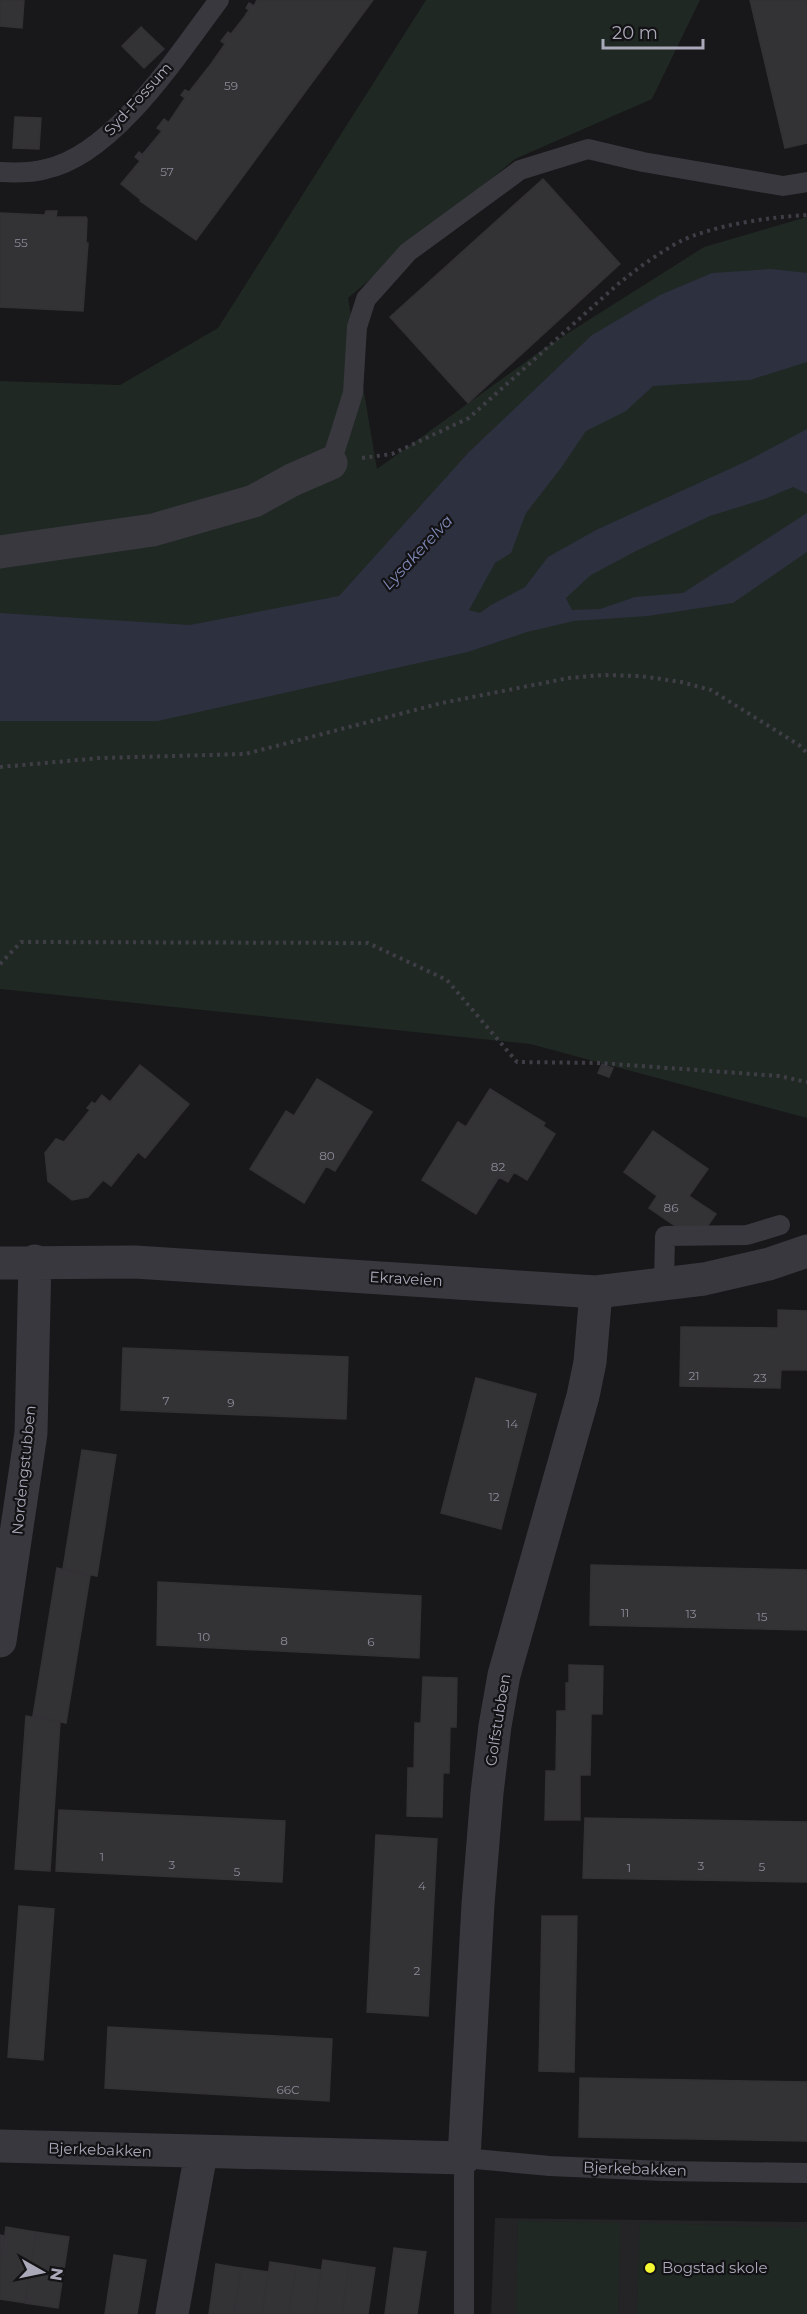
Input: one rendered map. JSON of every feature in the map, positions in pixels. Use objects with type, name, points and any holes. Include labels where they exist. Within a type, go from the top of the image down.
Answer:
[{"type":"street","points":[[0,552],[153,530],[254,501],[292,480],[331,463]]},
{"type":"street","name":"Ekraveien","points":[[0,1263],[135,1262],[596,1292],[704,1279],[769,1264],[807,1251]]},
{"type":"street","name":"Nordengstubben","points":[[0,1641],[31,1433],[35,1261]]},
{"type":"street","name":"Golfstubben","points":[[464,2158],[478,1904],[495,1726],[504,1674],[591,1362],[596,1292]]},
{"type":"street","name":"Bjerkebakken","points":[[0,2146],[201,2153],[464,2158]]},
{"type":"street","points":[[172,2314],[201,2153]]},
{"type":"lane","name":"Syd-Fossum","points":[[0,172],[47,169],[65,163],[103,138],[150,91],[219,0]]},
{"type":"lane","points":[[331,463],[354,393],[357,327],[366,299],[408,252],[520,170],[588,149],[643,162],[783,186],[807,182]]},
{"type":"lane","points":[[664,1284],[665,1236],[747,1235],[780,1225]]},
{"type":"lane","points":[[464,2158],[465,2314]]},
{"type":"lane","name":"Bjerkebakken","points":[[464,2158],[607,2169],[807,2173]]},
{"type":"path","points":[[331,463],[392,454],[468,418],[618,284],[680,241],[703,232],[781,216],[807,215]]},
{"type":"path","points":[[0,767],[101,758],[245,754],[442,703],[569,678],[603,675],[640,676],[681,682],[711,690],[799,745],[807,753]]},
{"type":"path","points":[[0,964],[21,942],[368,943],[447,980],[517,1062],[600,1063],[779,1076],[807,1082]]},
{"type":"shaded area","points":[[426,0],[700,0],[652,99],[515,159],[348,298],[377,469],[546,347],[704,247],[807,217],[807,1118],[530,1044],[0,989],[0,381],[120,385],[218,328]]},
{"type":"shaded area","name":"Bogstad skole","points":[[495,2218],[807,2222],[807,2314],[491,2314]]},
{"type":"shaded area","points":[[518,2221],[620,2223],[618,2314],[516,2314]]},
{"type":"shaded area","points":[[640,2223],[807,2228],[807,2314],[637,2314]]},
{"type":"water","name":"Lysakerelva","points":[[771,269],[807,273],[807,362],[750,380],[653,386],[626,411],[586,431],[526,513],[511,553],[495,563],[469,610],[480,613],[525,587],[548,557],[596,530],[749,460],[807,429],[807,494],[793,487],[765,499],[710,516],[591,575],[566,598],[572,610],[600,609],[635,597],[683,593],[807,513],[807,552],[733,603],[648,616],[574,621],[527,632],[468,652],[158,721],[0,721],[0,613],[190,625],[339,596],[469,452],[592,335],[660,295],[712,273]]},
{"type":"building","points":[[0,0],[24,0],[22,28],[0,26]]},
{"type":"building","points":[[257,0],[373,0],[196,240],[140,201],[121,184],[140,161],[135,157],[139,152],[142,155],[162,131],[157,128],[164,119],[169,122],[185,98],[181,95],[185,90],[189,92],[225,44],[221,41],[228,32],[231,34],[247,16],[249,10],[246,8],[249,3],[254,6]]},
{"type":"building","points":[[750,0],[807,0],[807,143],[785,148]]},
{"type":"building","points":[[141,27],[164,49],[144,68],[122,46]]},
{"type":"building","points":[[15,117],[41,118],[39,149],[13,148]]},
{"type":"building","points":[[543,179],[620,264],[468,403],[390,317]]},
{"type":"building","points":[[46,211],[57,211],[56,217],[86,217],[87,219],[86,243],[88,243],[83,311],[0,307],[0,213],[44,215],[44,217]]},
{"type":"building","points":[[602,1064],[613,1068],[609,1077],[598,1073]]},
{"type":"building","points":[[140,1065],[189,1104],[145,1158],[138,1152],[111,1186],[103,1180],[88,1197],[72,1200],[48,1181],[45,1153],[56,1139],[64,1142],[90,1110],[87,1108],[92,1102],[95,1104],[102,1095],[110,1102]]},
{"type":"building","points":[[317,1079],[372,1112],[335,1171],[326,1166],[304,1203],[250,1169],[286,1111],[294,1116]]},
{"type":"building","points":[[490,1089],[545,1123],[543,1126],[555,1134],[527,1180],[514,1172],[508,1182],[499,1177],[476,1214],[422,1180],[458,1122],[466,1127]]},
{"type":"building","points":[[653,1131],[708,1169],[689,1196],[716,1214],[697,1241],[649,1208],[657,1196],[624,1172]]},
{"type":"building","points":[[778,1310],[807,1311],[807,1370],[781,1370],[780,1388],[680,1386],[681,1327],[778,1328]]},
{"type":"building","points":[[123,1348],[348,1357],[346,1419],[121,1410]]},
{"type":"building","points":[[476,1378],[536,1394],[501,1529],[441,1513]]},
{"type":"building","points":[[82,1450],[116,1455],[97,1576],[63,1569]]},
{"type":"building","points":[[591,1565],[807,1570],[807,1630],[590,1625]]},
{"type":"building","points":[[57,1568],[90,1576],[66,1723],[33,1716]]},
{"type":"building","points":[[158,1582],[421,1596],[419,1658],[157,1645]]},
{"type":"building","points":[[569,1665],[603,1666],[602,1714],[591,1714],[590,1775],[580,1775],[580,1820],[545,1820],[546,1771],[556,1771],[557,1711],[566,1711],[566,1683],[569,1683]]},
{"type":"building","points":[[423,1677],[457,1678],[456,1727],[450,1727],[449,1773],[443,1773],[442,1817],[407,1816],[408,1768],[414,1768],[415,1723],[421,1723]]},
{"type":"building","points":[[26,1716],[60,1722],[50,1871],[15,1869]]},
{"type":"building","points":[[59,1810],[285,1821],[282,1882],[56,1871]]},
{"type":"building","points":[[585,1818],[807,1822],[807,1882],[583,1878]]},
{"type":"building","points":[[376,1835],[437,1839],[428,2016],[367,2012]]},
{"type":"building","points":[[19,1906],[54,1909],[43,2060],[8,2057]]},
{"type":"building","points":[[542,1916],[577,1916],[574,2072],[539,2071]]},
{"type":"building","points":[[108,2027],[332,2039],[329,2101],[105,2088]]},
{"type":"building","points":[[580,2078],[807,2082],[807,2141],[579,2137]]},
{"type":"building","points":[[6,2227],[36,2232],[25,2303],[0,2299],[0,2267]]},
{"type":"building","points":[[36,2232],[69,2237],[58,2308],[25,2303]]},
{"type":"building","points":[[0,2235],[5,2236],[0,2267]]},
{"type":"building","points":[[394,2248],[426,2252],[417,2314],[385,2314]]},
{"type":"building","points":[[114,2255],[146,2260],[137,2314],[105,2314]]},
{"type":"building","points":[[323,2260],[349,2264],[342,2314],[315,2314]]},
{"type":"building","points":[[270,2262],[296,2266],[289,2314],[262,2314]]},
{"type":"building","points":[[216,2264],[241,2268],[234,2314],[209,2314]]},
{"type":"building","points":[[349,2264],[375,2268],[368,2314],[342,2314]]},
{"type":"building","points":[[296,2266],[321,2270],[315,2314],[289,2314]]},
{"type":"building","points":[[241,2268],[268,2272],[262,2314],[234,2314]]},
{"type":"place","name":"Bogstad skole","points":[[650,2268]]}]
